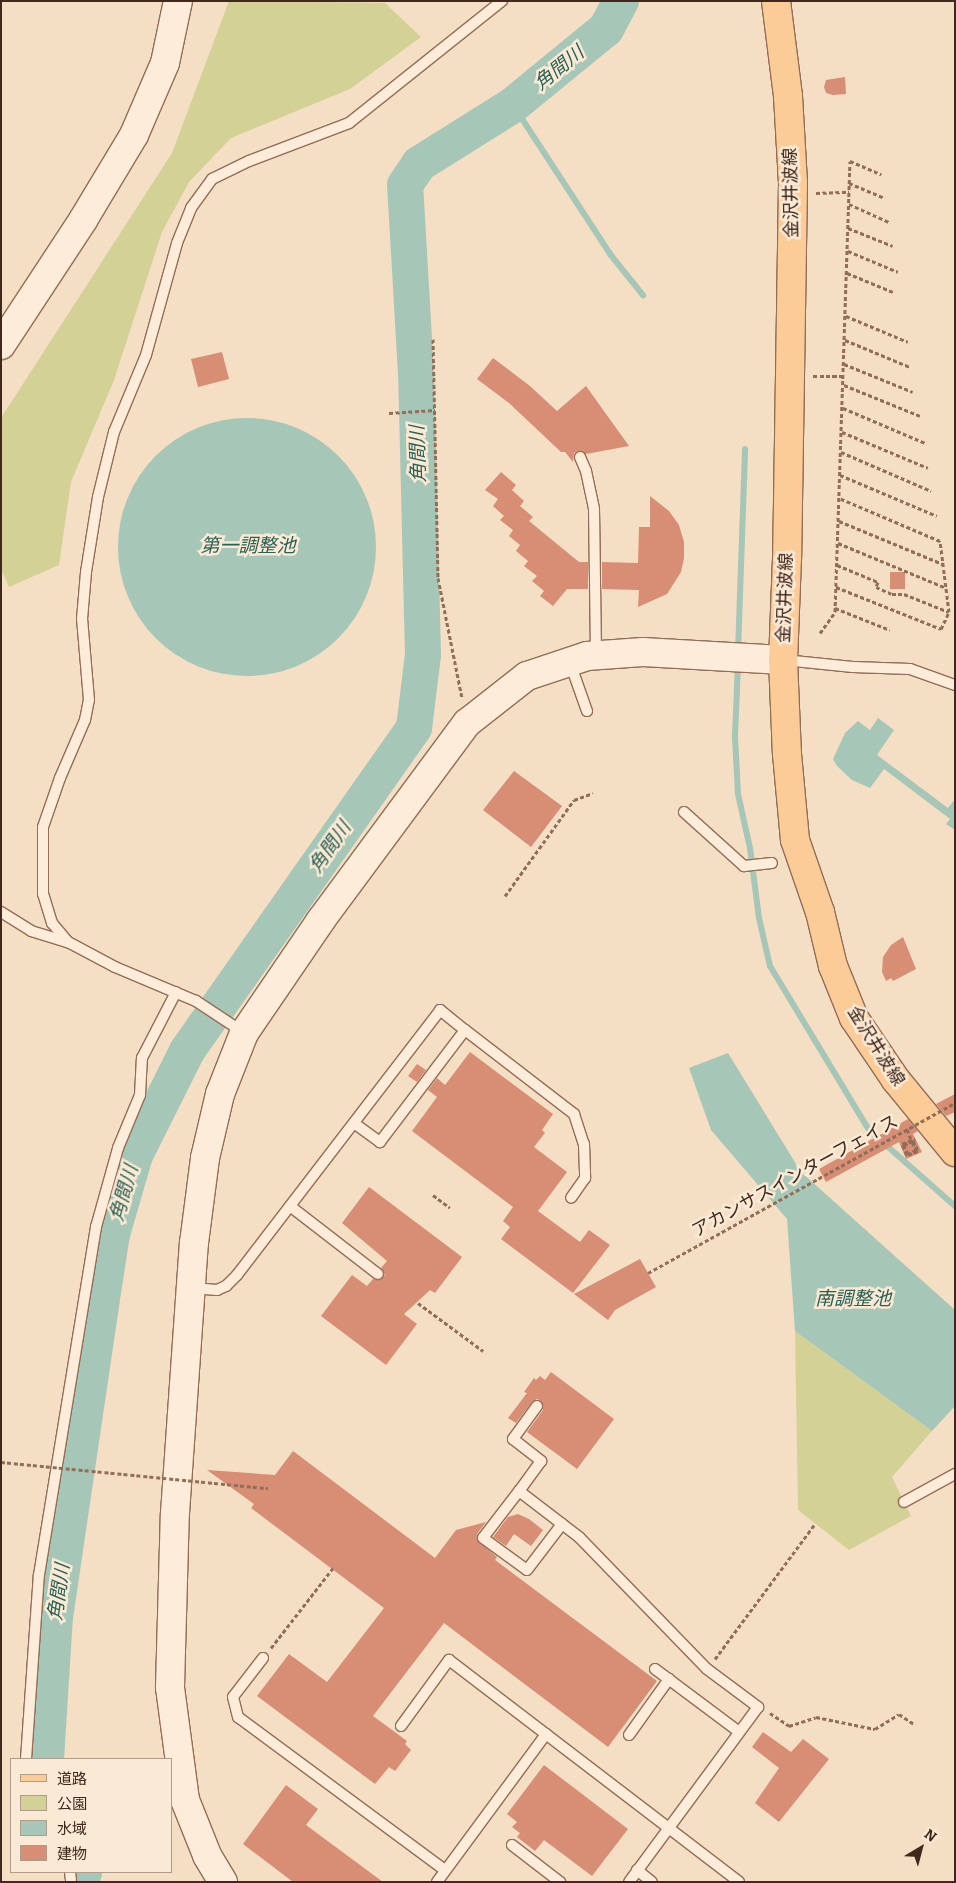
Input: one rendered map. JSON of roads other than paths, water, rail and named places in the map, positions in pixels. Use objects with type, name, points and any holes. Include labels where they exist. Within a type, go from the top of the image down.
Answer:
[{"type":"main road","name":"金沢井波線","points":[[776,1],[788,96],[793,184],[787,558],[783,660],[787,754],[795,840],[820,912],[832,966],[854,1018],[896,1080],[955,1152]]},
{"type":"street","points":[[1,345],[83,220],[134,135],[165,63],[178,1]]},
{"type":"street","points":[[223,1882],[207,1855],[185,1800],[170,1687],[175,1513],[189,1287],[206,1158],[234,1026],[321,920],[467,723],[527,676],[596,655],[644,652],[783,660]]},
{"type":"lane","points":[[68,942],[52,924],[42,894],[43,827],[60,778],[86,720],[89,700],[82,619],[86,572],[98,497],[114,432],[146,355],[177,243],[191,208],[212,179],[249,161],[349,123],[502,1]]},
{"type":"lane","points":[[580,457],[586,471],[594,509],[596,655]]},
{"type":"lane","points":[[783,660],[853,667],[910,669],[955,685]]},
{"type":"lane","points":[[570,662],[587,711]]},
{"type":"lane","points":[[684,812],[744,866],[769,863]]},
{"type":"lane","points":[[1,912],[32,931],[68,942],[115,967],[196,1001],[234,1026]]},
{"type":"lane","points":[[26,1758],[39,1575],[96,1228],[118,1148],[140,1095],[142,1058],[176,992]]},
{"type":"lane","points":[[189,1287],[217,1290],[226,1286],[290,1206],[440,1010],[574,1114],[584,1144],[584,1178],[572,1198]]},
{"type":"lane","points":[[354,1123],[380,1142],[465,1030]]},
{"type":"lane","points":[[290,1206],[378,1274]]},
{"type":"lane","points":[[537,1406],[513,1439],[542,1461],[484,1538],[527,1570],[562,1524]]},
{"type":"lane","points":[[904,1502],[955,1474]]},
{"type":"lane","points":[[519,1491],[579,1537],[707,1669],[758,1707],[738,1731],[629,1882]]},
{"type":"lane","points":[[263,1658],[233,1697],[238,1717],[445,1870]]},
{"type":"lane","points":[[401,1726],[450,1660],[670,1827],[739,1882]]},
{"type":"lane","points":[[655,1669],[738,1731]]},
{"type":"lane","points":[[629,1735],[668,1679]]},
{"type":"lane","points":[[436,1882],[546,1734]]},
{"type":"lane","points":[[512,1844],[560,1882]]},
{"type":"lane","points":[[637,1870],[652,1882]]},
{"type":"water","name":"第一調整池","points":[[247,418],[272,421],[308,433],[329,447],[347,465],[361,486],[366,498],[373,522],[376,547],[373,572],[361,608],[347,629],[329,647],[308,661],[296,666],[272,673],[247,676],[222,673],[186,661],[165,647],[147,629],[133,608],[128,596],[121,572],[118,547],[121,522],[133,486],[147,465],[165,447],[186,433],[198,428],[222,421]]},
{"type":"water","points":[[878,718],[894,730],[877,755],[948,808],[955,799],[955,830],[946,824],[950,819],[884,769],[870,788],[852,780],[837,766],[833,759],[845,733],[858,721],[870,730]]},
{"type":"water","name":"南調整池","points":[[728,1053],[801,1172],[955,1310],[955,1406],[932,1431],[795,1331],[787,1219],[711,1130],[689,1068]]},
{"type":"waterway","name":"角間川","points":[[46,1758],[55,1617],[101,1305],[112,1234],[135,1155],[187,1051],[414,728],[423,655],[416,374],[405,185],[419,164],[513,105],[606,29],[621,1]]},
{"type":"waterway","points":[[513,105],[610,254],[643,295]]},
{"type":"waterway","points":[[738,652],[745,449]]},
{"type":"waterway","points":[[738,664],[735,737],[738,794],[750,848],[759,918],[770,966],[869,1130],[955,1206]]}]
